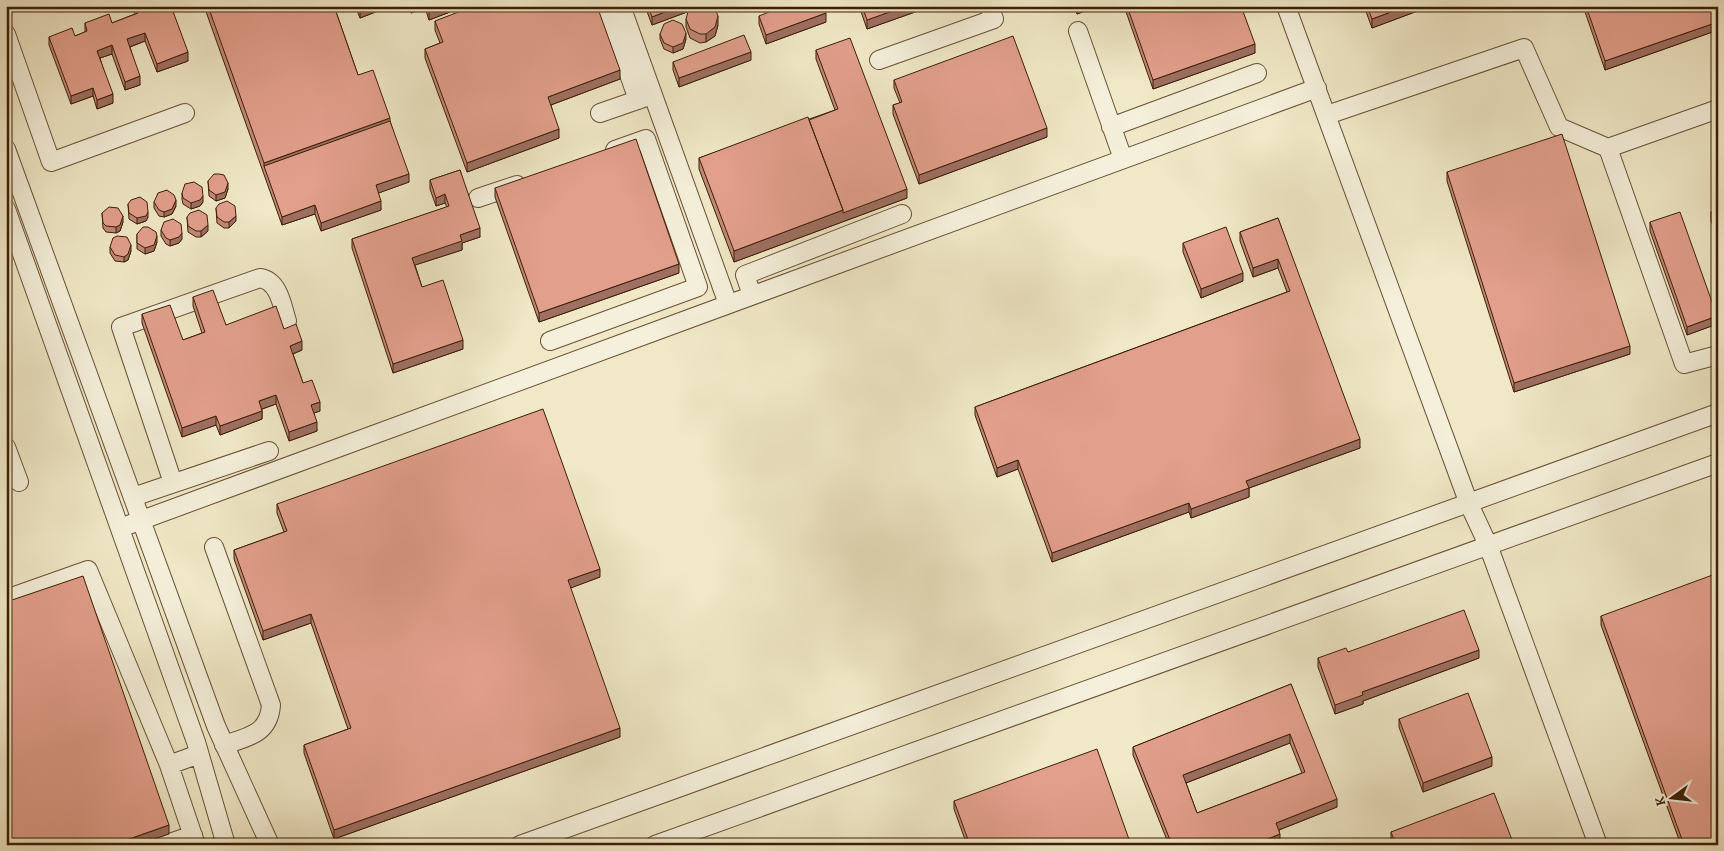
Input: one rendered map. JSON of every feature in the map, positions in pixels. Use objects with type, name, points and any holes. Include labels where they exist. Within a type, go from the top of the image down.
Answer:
[{"type":"street","points":[[605,6],[645,98],[728,304]]},
{"type":"street","points":[[621,6],[645,98]]},
{"type":"street","points":[[879,60],[994,19],[989,6]]},
{"type":"street","points":[[1286,6],[1469,504],[1488,545],[1598,845]]},
{"type":"street","points":[[1078,31],[1123,159]]},
{"type":"street","points":[[6,34],[51,162],[185,113]]},
{"type":"street","points":[[1327,115],[1524,48],[1559,127],[1608,148],[1718,109]]},
{"type":"street","points":[[1111,127],[1257,73]]},
{"type":"street","points":[[120,528],[1317,88]]},
{"type":"street","points":[[600,114],[645,98]]},
{"type":"street","points":[[550,341],[698,287],[646,140],[600,156]]},
{"type":"street","points":[[1608,148],[1684,364],[1718,354]]},
{"type":"street","points":[[6,149],[224,745],[270,845]]},
{"type":"street","points":[[478,198],[534,179]]},
{"type":"street","points":[[6,210],[199,754],[226,845]]},
{"type":"street","points":[[752,295],[745,275],[902,214]]},
{"type":"street","points":[[173,483],[121,327],[260,278],[269,281],[275,287],[287,321]]},
{"type":"street","points":[[588,327],[596,352]]},
{"type":"street","points":[[520,845],[1718,413]]},
{"type":"street","points":[[6,447],[19,482]]},
{"type":"street","points":[[133,497],[269,451]]},
{"type":"street","points":[[655,845],[1718,463]]},
{"type":"street","points":[[214,547],[271,705],[269,718],[259,733],[224,745]]},
{"type":"street","points":[[6,599],[88,570],[169,765],[195,840],[164,845]]},
{"type":"street","points":[[169,765],[199,754]]},
{"type":"building","points":[[135,6],[171,6],[188,52],[157,64],[145,33],[127,39],[140,76],[125,82],[112,45],[97,51],[113,94],[97,100],[93,88],[71,96],[49,37],[72,28],[75,36],[87,31],[85,23],[109,14],[112,23],[138,13]]},
{"type":"building","points":[[208,6],[334,6],[358,75],[373,70],[390,118],[264,163]]},
{"type":"building","points":[[428,6],[443,6],[429,11]]},
{"type":"building","points":[[474,6],[597,6],[620,70],[548,97],[559,129],[467,163],[425,49],[443,42],[435,21]]},
{"type":"building","points":[[648,6],[680,6],[652,17]]},
{"type":"building","points":[[691,6],[714,6],[718,16],[715,27],[706,34],[700,34],[690,29],[686,19]]},
{"type":"building","points":[[784,6],[824,6],[826,13],[766,35],[759,16]]},
{"type":"building","points":[[862,6],[903,6],[904,7],[867,20]]},
{"type":"building","points":[[1127,6],[1241,6],[1255,44],[1153,80]]},
{"type":"building","points":[[1367,6],[1407,6],[1372,19]]},
{"type":"building","points":[[1586,6],[1718,6],[1718,22],[1605,61]]},
{"type":"building","points":[[673,20],[682,24],[686,33],[683,43],[673,47],[664,43],[660,34],[664,24]]},
{"type":"building","points":[[744,35],[751,52],[679,78],[673,62]]},
{"type":"building","points":[[1013,36],[1047,128],[919,175],[893,105],[902,102],[894,80]]},
{"type":"building","points":[[850,38],[907,189],[843,213],[809,120],[838,109],[816,50]]},
{"type":"building","points":[[808,117],[843,210],[734,251],[699,158]]},
{"type":"building","points":[[390,121],[409,174],[376,185],[381,201],[321,223],[315,205],[282,217],[264,166]]},
{"type":"building","points":[[1562,134],[1630,346],[1514,383],[1447,172]]},
{"type":"building","points":[[636,139],[679,264],[539,313],[495,188]]},
{"type":"building","points":[[460,170],[480,228],[460,235],[462,241],[412,258],[422,287],[443,280],[463,340],[393,364],[352,239],[449,206],[445,194],[436,198],[430,180]]},
{"type":"building","points":[[214,174],[224,175],[228,183],[225,192],[216,195],[209,190],[208,181]]},
{"type":"building","points":[[194,182],[202,187],[203,196],[200,200],[191,203],[183,198],[182,193],[185,184]]},
{"type":"building","points":[[167,190],[174,195],[176,200],[172,209],[164,212],[159,210],[154,202],[158,193]]},
{"type":"building","points":[[140,197],[147,202],[148,212],[146,216],[137,218],[129,213],[128,204],[131,200]]},
{"type":"building","points":[[227,201],[235,206],[236,216],[229,222],[224,222],[217,217],[216,208],[219,204]]},
{"type":"building","points":[[109,207],[118,208],[123,216],[120,225],[116,227],[106,226],[103,223],[102,213]]},
{"type":"building","points":[[199,210],[207,215],[208,225],[201,231],[196,231],[188,226],[187,217],[190,213]]},
{"type":"building","points":[[1718,210],[1718,231],[1711,212]]},
{"type":"building","points":[[1680,212],[1717,316],[1687,327],[1650,222]]},
{"type":"building","points":[[1278,218],[1360,439],[1246,481],[1249,488],[1191,509],[1189,503],[1052,553],[1018,460],[997,468],[975,407],[1290,291],[1278,259],[1253,268],[1240,232]]},
{"type":"building","points":[[173,219],[181,224],[182,233],[179,237],[170,240],[166,238],[161,230],[164,222]]},
{"type":"building","points":[[143,227],[148,227],[156,232],[157,236],[154,245],[145,248],[137,243],[137,234]]},
{"type":"building","points":[[1226,227],[1243,273],[1201,289],[1183,243]]},
{"type":"building","points":[[117,236],[127,237],[131,245],[128,254],[124,257],[115,255],[110,247],[113,238]]},
{"type":"building","points":[[213,290],[226,325],[276,306],[284,329],[296,324],[302,341],[290,346],[303,383],[312,380],[320,402],[311,405],[317,422],[289,432],[276,395],[259,401],[262,411],[220,426],[216,416],[182,428],[142,314],[170,305],[183,340],[205,332],[193,297]]},
{"type":"building","points":[[543,409],[600,569],[568,580],[620,728],[334,830],[304,745],[351,728],[311,614],[263,631],[234,550],[287,531],[277,504]]},
{"type":"building","points":[[1718,573],[1718,845],[1684,845],[1601,616]]},
{"type":"building","points":[[83,576],[169,825],[112,845],[6,845],[6,602]]},
{"type":"building","points":[[1464,610],[1479,650],[1362,692],[1363,695],[1335,705],[1318,658],[1346,648],[1348,652]]},
{"type":"building","points":[[1291,684],[1337,799],[1276,823],[1280,834],[1253,845],[1172,845],[1133,747]],"holes":[[[1290,734],[1305,772],[1197,813],[1183,775]]]},
{"type":"building","points":[[1468,693],[1492,757],[1423,783],[1399,719]]},
{"type":"building","points":[[1097,749],[1131,845],[970,845],[954,801]]},
{"type":"building","points":[[1494,793],[1514,845],[1396,845],[1391,832]]}]
